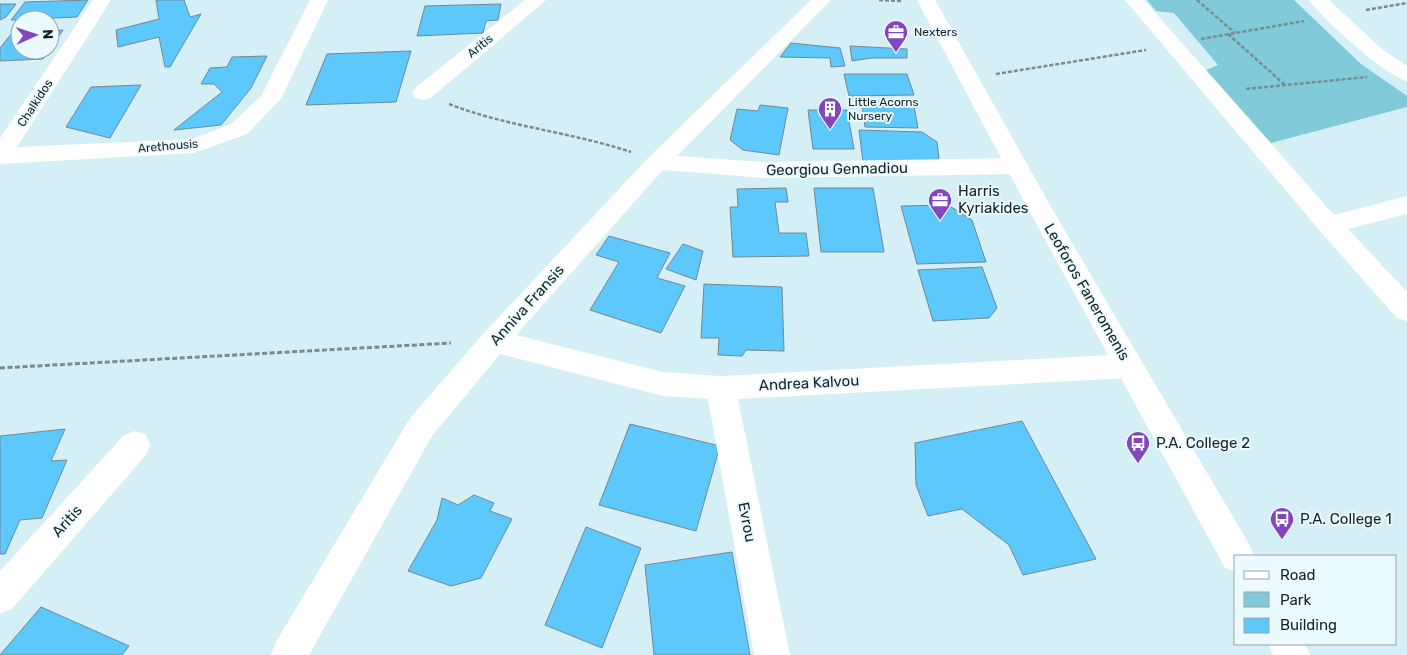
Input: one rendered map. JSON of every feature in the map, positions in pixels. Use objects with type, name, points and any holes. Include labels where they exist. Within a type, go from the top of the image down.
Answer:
[{"type":"street","name":"Chalkidos","points":[[0,156],[102,0]]},
{"type":"street","name":"Arethousis","points":[[0,156],[194,146],[239,129],[270,99],[319,0]]},
{"type":"street","name":"Aritis","points":[[423,93],[537,0]]},
{"type":"street","name":"Anniva Fransis","points":[[289,655],[421,427],[494,341],[658,162],[822,0]]},
{"type":"street","name":"Leoforos Faneromenis","points":[[926,0],[1017,166],[1236,555]]},
{"type":"street","points":[[1134,0],[1183,43],[1213,91],[1329,225],[1407,310]]},
{"type":"street","points":[[1318,0],[1375,53],[1406,74]]},
{"type":"street","name":"Georgiou Gennadiou","points":[[658,162],[764,170],[1017,166]]},
{"type":"street","points":[[1329,225],[1407,206]]},
{"type":"street","name":"Andrea Kalvou","points":[[494,341],[663,384],[721,388],[1129,366]]},
{"type":"street","name":"Evrou","points":[[721,388],[772,655]]},
{"type":"street","name":"Aritis","points":[[0,597],[135,445]]},
{"type":"path","points":[[1197,0],[1235,33]]},
{"type":"path","points":[[1335,16],[1407,2]]},
{"type":"path","points":[[969,78],[1305,21]]},
{"type":"path","points":[[1228,34],[1286,85]]},
{"type":"path","points":[[1213,91],[1406,74]]},
{"type":"path","points":[[423,93],[463,111],[596,141],[658,162]]},
{"type":"path","points":[[0,368],[494,341]]},
{"type":"green space","points":[[1147,0],[1294,0],[1361,64],[1407,96],[1407,107],[1271,143],[1206,70],[1218,65],[1174,13],[1156,11]]},
{"type":"building","points":[[88,0],[77,17],[60,18],[60,10],[19,10],[25,2]]},
{"type":"building","points":[[156,0],[184,0],[190,17],[201,14],[170,67],[165,67],[159,37],[118,47],[116,30],[159,19]]},
{"type":"building","points":[[0,4],[16,4],[6,17],[0,20]]},
{"type":"building","points":[[501,4],[498,20],[486,21],[483,33],[417,36],[425,6]]},
{"type":"building","points":[[10,36],[10,60],[22,60],[0,61],[0,48]]},
{"type":"building","points":[[791,43],[840,48],[845,66],[831,67],[830,58],[780,57]]},
{"type":"building","points":[[850,46],[907,49],[907,58],[871,58],[852,61]]},
{"type":"building","points":[[411,51],[396,102],[306,105],[327,54]]},
{"type":"building","points":[[267,56],[251,88],[221,125],[174,130],[222,92],[214,84],[201,84],[210,68],[227,67],[232,57]]},
{"type":"building","points":[[844,74],[907,74],[914,95],[849,96]]},
{"type":"building","points":[[141,85],[110,138],[66,127],[91,87]]},
{"type":"building","points":[[760,105],[788,108],[779,155],[743,150],[730,140],[737,109],[758,111]]},
{"type":"building","points":[[862,105],[914,106],[918,128],[865,127]]},
{"type":"building","name":"Little Acorns Nursery","points":[[808,110],[847,110],[854,149],[813,149]]},
{"type":"building","points":[[859,130],[922,132],[937,142],[939,158],[930,163],[863,162]]},
{"type":"building","points":[[786,188],[788,202],[775,202],[779,233],[806,233],[809,256],[733,257],[730,207],[738,207],[737,189]]},
{"type":"building","points":[[814,188],[873,188],[884,252],[821,252]]},
{"type":"building","points":[[948,205],[972,220],[986,262],[917,264],[901,206]]},
{"type":"building","points":[[609,236],[670,253],[657,278],[685,286],[661,333],[590,310],[619,262],[596,255]]},
{"type":"building","points":[[683,244],[703,251],[696,280],[666,269]]},
{"type":"building","points":[[982,267],[997,308],[989,318],[933,321],[918,270]]},
{"type":"building","points":[[704,284],[782,287],[784,351],[746,350],[742,356],[718,355],[719,338],[701,338]]},
{"type":"building","points":[[1022,421],[1096,559],[1023,575],[1009,545],[962,509],[928,516],[916,485],[915,443]]},
{"type":"building","points":[[630,424],[720,446],[696,531],[599,505]]},
{"type":"building","points":[[65,429],[51,461],[67,460],[42,518],[20,520],[5,554],[0,554],[0,436]]},
{"type":"building","points":[[474,495],[494,503],[490,511],[512,519],[481,578],[451,586],[408,571],[437,520],[442,498],[458,505]]},
{"type":"building","points":[[586,527],[641,548],[602,648],[545,625]]},
{"type":"building","points":[[732,552],[750,655],[654,655],[645,565]]},
{"type":"building","points":[[41,607],[129,646],[122,655],[0,655]]},
{"type":"place","name":"Nexters","points":[[896,53]]},
{"type":"place","name":"Little Acorns Nursery","points":[[830,130]]},
{"type":"place","name":"Harris Kyriakides","points":[[940,221]]},
{"type":"place","name":"P.A. College 2","points":[[1138,464]]},
{"type":"place","name":"P.A. College 1","points":[[1282,540]]}]
